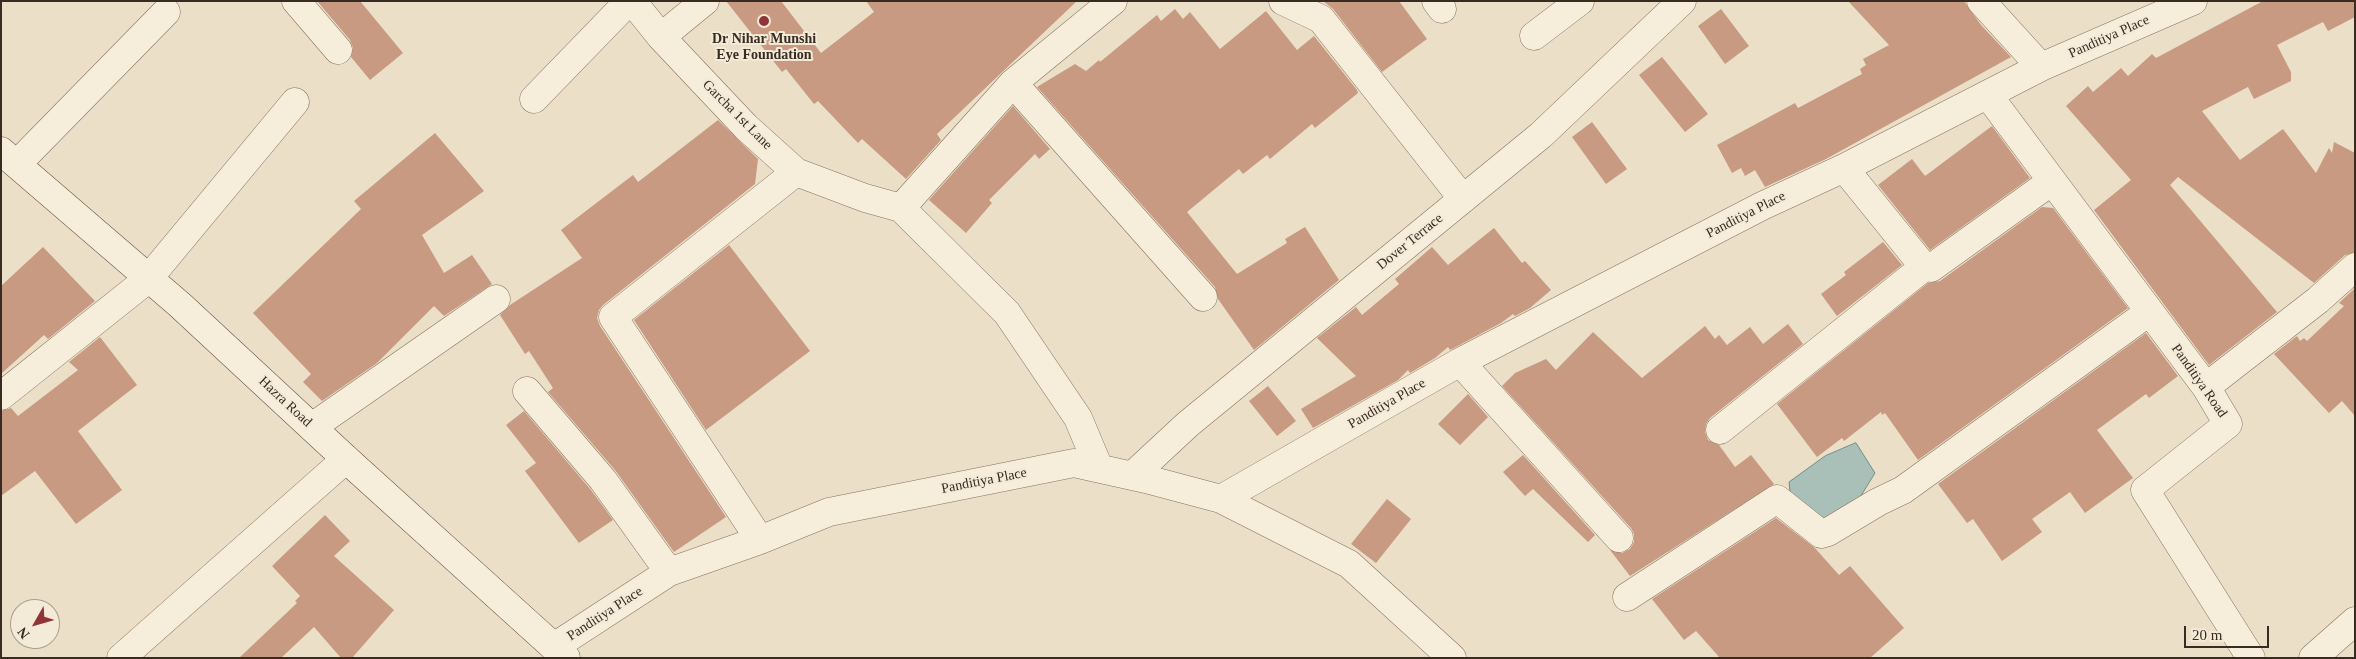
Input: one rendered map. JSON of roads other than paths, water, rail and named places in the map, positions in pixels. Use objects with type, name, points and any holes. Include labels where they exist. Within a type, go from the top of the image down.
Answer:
[{"type":"street","points":[[296,1],[338,50]]},
{"type":"street","points":[[534,98],[630,1]]},
{"type":"street","name":"Garcha 1st Lane","points":[[630,1],[661,37],[746,127],[796,172],[865,198],[901,208]]},
{"type":"street","points":[[661,37],[705,1]]},
{"type":"street","points":[[1099,468],[1078,418],[1007,313],[901,208],[1013,83],[1113,1]]},
{"type":"street","points":[[1283,1],[1321,19],[1463,199]]},
{"type":"street","points":[[1534,36],[1580,1]]},
{"type":"street","name":"Dover Terrace","points":[[1132,476],[1188,424],[1541,135],[1682,1]]},
{"type":"street","name":"Panditiya Place","points":[[560,652],[669,572],[760,540],[829,512],[1074,463],[1221,499],[1460,362],[1762,206],[1844,168],[2041,67],[2193,1]]},
{"type":"street","points":[[1983,2],[2041,67]]},
{"type":"street","points":[[9,157],[166,12]]},
{"type":"street","points":[[1013,83],[1203,297]]},
{"type":"street","name":"Panditiya Road","points":[[1988,95],[2206,387],[2228,424],[2145,490],[2251,658]]},
{"type":"street","points":[[1,396],[148,279],[295,102]]},
{"type":"street","name":"Hazra Road","points":[[9,157],[148,279],[180,304],[346,459],[560,652]]},
{"type":"street","points":[[1844,168],[1924,267],[1931,268],[2052,181]]},
{"type":"street","points":[[760,540],[613,316],[796,172]]},
{"type":"street","points":[[1720,430],[1924,267]]},
{"type":"street","points":[[2206,387],[2318,300],[2355,267]]},
{"type":"street","points":[[312,427],[496,298]]},
{"type":"street","points":[[1628,597],[1776,499],[1821,534],[1828,532],[1902,490],[2149,312]]},
{"type":"street","points":[[1460,362],[1619,538]]},
{"type":"street","points":[[527,391],[603,480],[669,572]]},
{"type":"street","points":[[121,658],[346,459]]},
{"type":"street","points":[[1221,499],[1349,564],[1452,658]]},
{"type":"street","points":[[2313,658],[2355,621]]},
{"type":"water","points":[[1856,443],[1875,473],[1859,499],[1817,528],[1792,509],[1789,482],[1825,456]]},
{"type":"place","name":"Dr Nihar Munshi Eye Foundation","points":[[764,21]]}]
